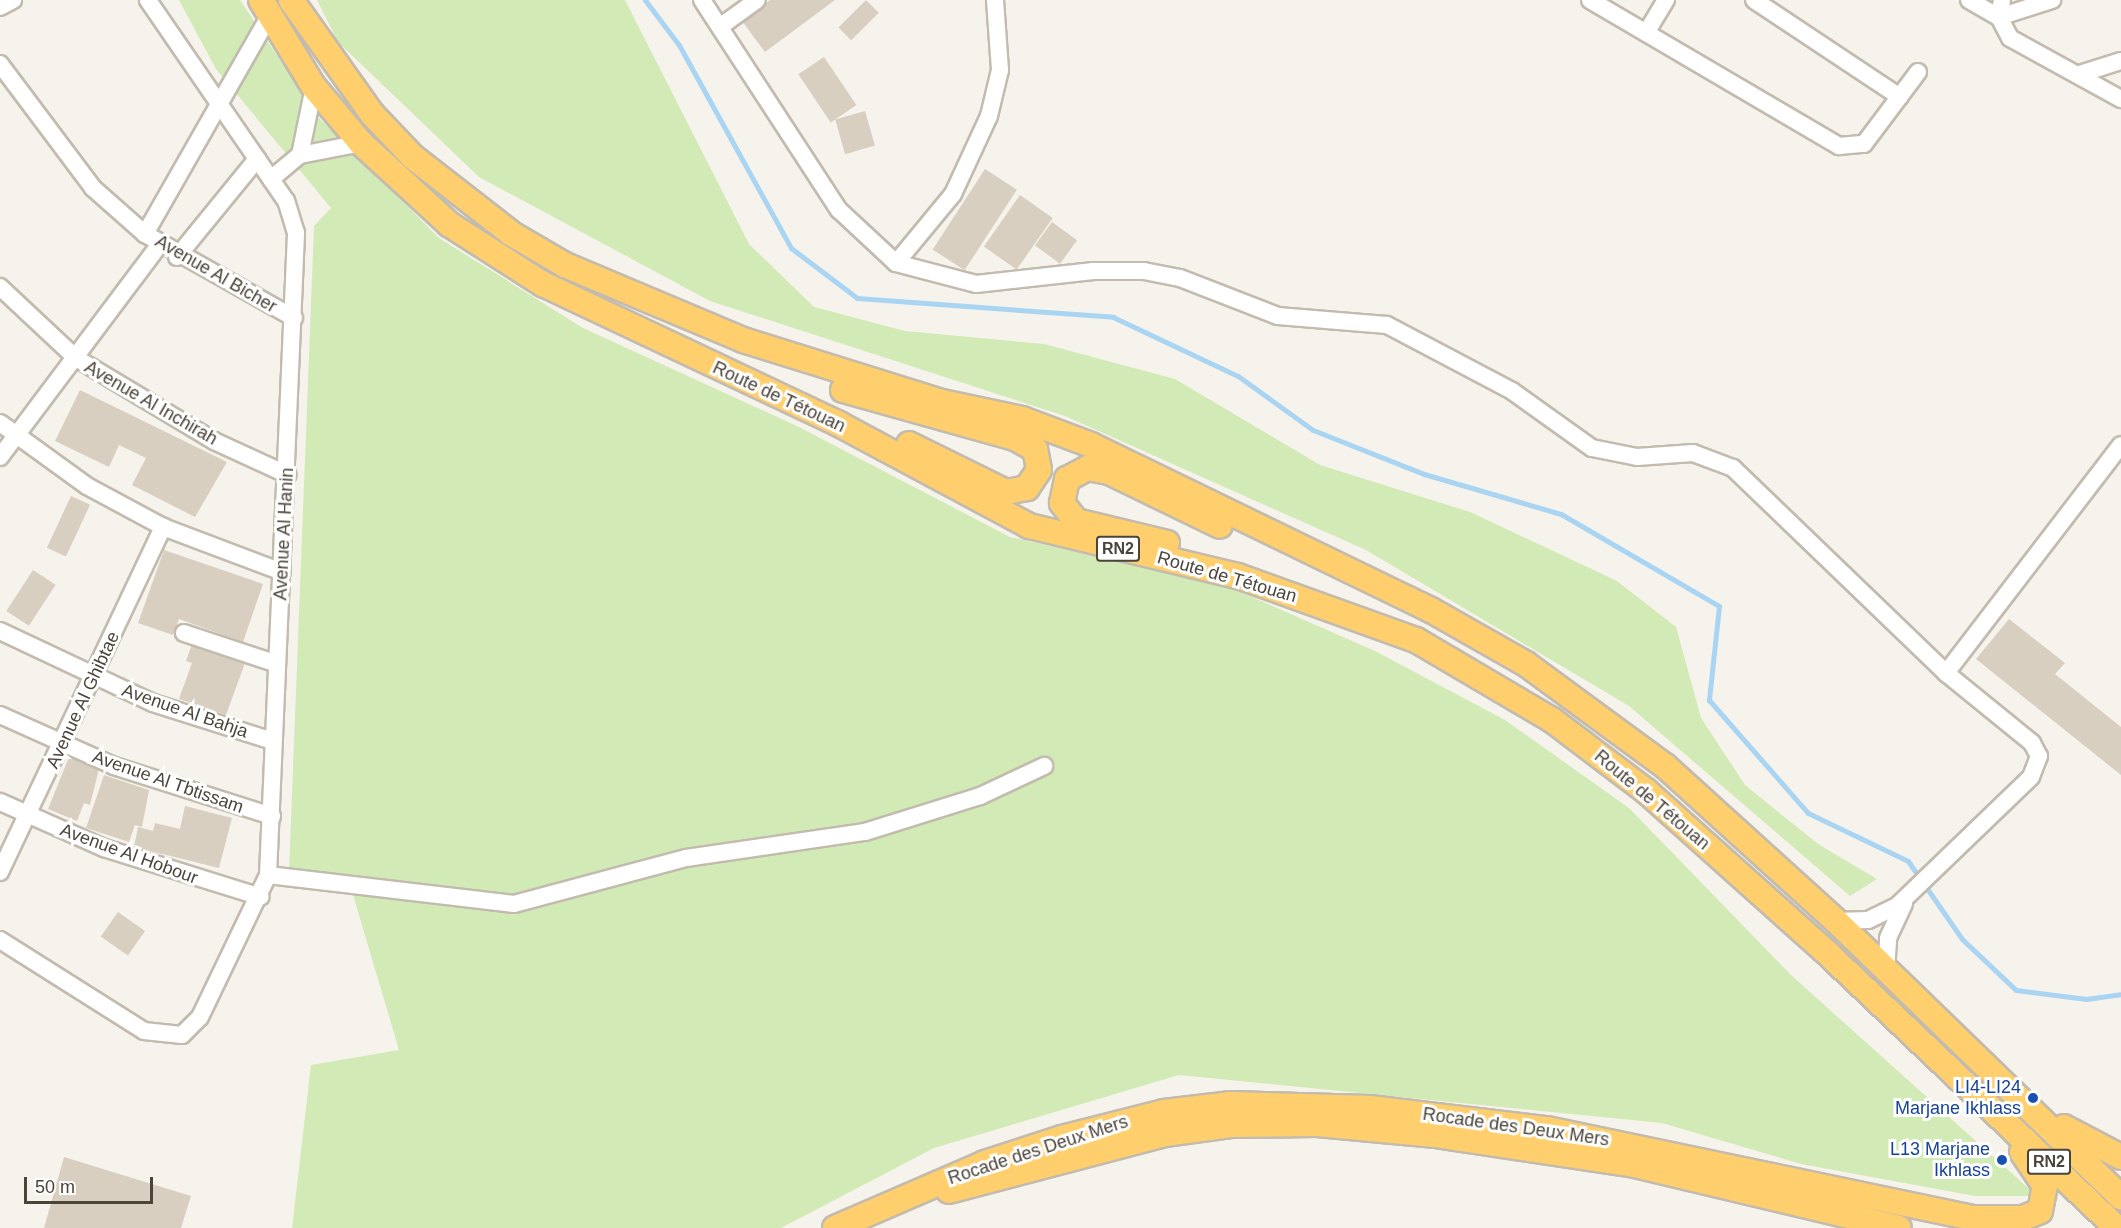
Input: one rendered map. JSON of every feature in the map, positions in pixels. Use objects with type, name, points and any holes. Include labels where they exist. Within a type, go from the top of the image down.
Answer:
[{"type":"highway","name":"Route de Tétouan","points":[[291,0],[372,114],[460,197],[566,265],[646,302],[849,376],[1067,435],[1431,610],[1526,664],[1624,733],[1836,921],[2121,1197]]},
{"type":"highway","name":"Route de Tétouan","points":[[265,8],[314,87],[361,143],[449,224],[543,284],[839,424],[1029,526],[1238,576],[1416,640],[1552,720],[1646,791],[1981,1097],[2117,1228]]},
{"type":"highway","points":[[614,319],[793,390],[999,490],[1020,491],[1037,477],[1038,455],[1026,443],[804,377],[646,302]]},
{"type":"highway","points":[[1416,640],[1267,573],[1083,524],[1065,510],[1064,487],[1080,470],[1109,472],[1284,554],[1431,610]]},
{"type":"highway","points":[[1949,1032],[2081,1139],[2121,1157]]},
{"type":"highway","name":"Rocade des Deux Mers","points":[[835,1228],[985,1163],[1127,1120],[1259,1103],[1370,1108],[1547,1129],[1926,1212],[1973,1218],[2033,1216],[2045,1204],[2045,1186],[1981,1097]]},
{"type":"highway","name":"Rocade des Deux Mers","points":[[863,1214],[1165,1134],[1232,1125],[1317,1124],[1435,1135],[1635,1165],[1899,1228]]},
{"type":"street","points":[[0,7],[14,0]]},
{"type":"street","name":"Avenue Al Hanin","points":[[0,940],[130,1022],[169,1038],[191,1027],[261,897],[268,875],[288,474],[296,233],[289,207],[148,0]]},
{"type":"street","points":[[702,0],[721,26],[833,203],[896,263],[976,284],[1144,271],[1179,278],[1278,316],[1401,330],[1512,391],[1592,448],[1637,457],[1693,453],[1733,468],[1946,673],[2032,743],[2038,764],[1916,888],[1878,916],[1836,921]]},
{"type":"street","points":[[721,26],[757,0]]},
{"type":"street","points":[[896,263],[953,194],[986,124],[1000,70],[994,0]]},
{"type":"street","points":[[1590,0],[1839,147],[1864,144],[1918,72]]},
{"type":"street","points":[[1646,33],[1666,0]]},
{"type":"street","points":[[1754,0],[1900,97]]},
{"type":"street","points":[[1969,0],[1999,17],[2018,45],[2080,74],[2121,99]]},
{"type":"street","points":[[1999,17],[2002,0]]},
{"type":"street","points":[[1999,17],[2052,0]]},
{"type":"street","points":[[145,234],[221,108],[265,8]]},
{"type":"street","points":[[2080,74],[2121,61]]},
{"type":"street","name":"Avenue Al Bicher","points":[[0,64],[93,188],[145,234],[177,257],[294,318]]},
{"type":"street","points":[[300,155],[314,87]]},
{"type":"street","points":[[271,179],[300,155],[361,143]]},
{"type":"street","points":[[177,257],[257,159]]},
{"type":"street","points":[[0,457],[159,244]]},
{"type":"street","name":"Avenue Al Inchirah","points":[[0,287],[76,358],[204,435],[288,474]]},
{"type":"street","points":[[0,423],[87,486],[163,527],[282,572]]},
{"type":"street","points":[[1946,673],[2121,445]]},
{"type":"street","name":"Avenue Al Ghibtae","points":[[0,872],[95,678],[163,527]]},
{"type":"street","name":"Avenue Al Bahja","points":[[0,631],[95,678],[273,741]]},
{"type":"street","points":[[184,633],[277,664]]},
{"type":"street","name":"Avenue Al Tbtissam","points":[[0,715],[62,746],[166,785],[272,816]]},
{"type":"street","points":[[268,875],[514,904],[686,858],[865,832],[980,796],[1044,766]]},
{"type":"street","name":"Avenue Al Hobour","points":[[0,802],[104,848],[261,897]]},
{"type":"street","points":[[1886,970],[1888,938],[1916,888]]},
{"type":"green space","points":[[179,0],[240,0],[318,117],[439,238],[583,328],[797,426],[1010,537],[1229,587],[1375,651],[1505,720],[1629,808],[1791,975],[2037,1196],[1975,1196],[1801,1164],[1662,1123],[1179,1075],[934,1148],[781,1228],[292,1228],[311,1065],[399,1050],[351,888],[289,872],[314,226],[331,208],[216,69]]},
{"type":"green space","points":[[317,0],[625,0],[749,244],[814,307],[905,331],[1044,344],[1175,379],[1320,465],[1470,512],[1617,581],[1676,627],[1701,718],[1745,785],[1818,844],[1877,879],[1850,896],[1629,706],[1366,550],[1065,416],[710,301],[479,177],[338,42]]},
{"type":"building","points":[[770,0],[835,0],[765,52],[742,21]]},
{"type":"building","points":[[866,0],[879,13],[851,40],[838,28]]},
{"type":"building","points":[[824,57],[856,105],[831,122],[798,74]]},
{"type":"building","points":[[865,111],[875,146],[845,154],[835,120]]},
{"type":"building","points":[[985,169],[1017,190],[965,270],[933,250]]},
{"type":"building","points":[[1020,195],[1053,218],[1017,270],[984,247]]},
{"type":"building","points":[[1052,222],[1077,240],[1060,264],[1035,245]]},
{"type":"building","points":[[80,390],[227,462],[195,517],[132,485],[146,458],[119,445],[109,467],[55,441]]},
{"type":"building","points":[[71,496],[90,505],[66,557],[47,548]]},
{"type":"building","points":[[164,550],[263,584],[243,642],[179,619],[173,635],[138,623]]},
{"type":"building","points":[[33,570],[56,585],[29,626],[6,611]]},
{"type":"building","points":[[2009,619],[2065,663],[2055,674],[2121,727],[2121,775],[1976,659]]},
{"type":"building","points":[[192,644],[245,663],[226,715],[179,699],[192,663],[186,661]]},
{"type":"building","points":[[69,757],[99,769],[90,805],[84,803],[77,821],[48,809]]},
{"type":"building","points":[[104,775],[149,790],[142,827],[135,825],[129,842],[86,828]]},
{"type":"building","points":[[185,806],[232,818],[219,868],[134,847],[138,827],[153,831],[155,823],[180,829]]},
{"type":"building","points":[[118,912],[145,931],[128,956],[101,937]]},
{"type":"building","points":[[64,1157],[191,1196],[181,1228],[44,1228]]},
{"type":"waterway","points":[[645,0],[679,45],[791,248],[857,298],[1113,317],[1238,376],[1313,430],[1424,474],[1561,514],[1719,606],[1709,700],[1808,813],[1908,861],[1962,939],[2016,990],[2086,999],[2121,994]]},
{"type":"place","name":"LI4-LI24 Marjane Ikhlass","points":[[2033,1098]]},
{"type":"place","name":"L13 Marjane Ikhlass","points":[[2002,1160]]}]
